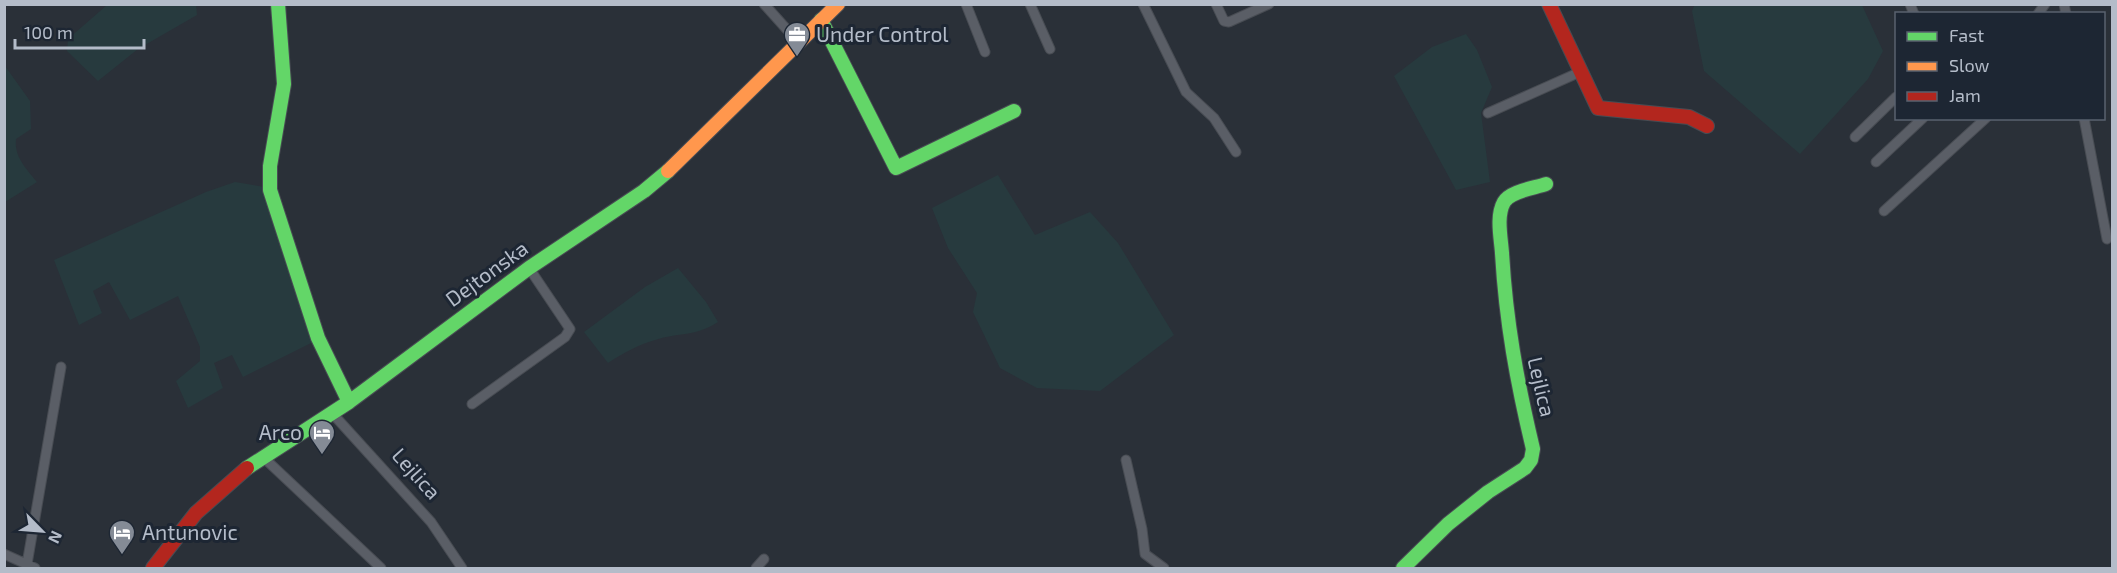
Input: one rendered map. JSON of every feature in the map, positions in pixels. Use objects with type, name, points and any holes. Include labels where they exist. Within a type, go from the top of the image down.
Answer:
[{"type":"street","points":[[278,4],[284,84],[270,166],[270,190],[318,338],[349,402]]},
{"type":"street","points":[[764,4],[799,43]]},
{"type":"street","name":"Dejtonska","points":[[153,568],[196,513],[219,490],[263,457],[349,402],[529,268],[605,219],[682,160],[838,4]]},
{"type":"street","points":[[966,4],[985,52]]},
{"type":"street","points":[[1030,4],[1050,49]]},
{"type":"street","points":[[1143,4],[1186,92],[1214,118],[1236,152]]},
{"type":"street","points":[[1216,4],[1224,21],[1229,22],[1269,4]]},
{"type":"street","points":[[1550,4],[1580,72],[1601,110],[1689,117],[1707,126]]},
{"type":"street","points":[[821,20],[896,168],[1014,111]]},
{"type":"street","points":[[1488,112],[1580,72]]},
{"type":"street","points":[[1855,137],[1895,98]]},
{"type":"street","points":[[1876,162],[1921,120]]},
{"type":"street","points":[[1884,211],[1984,120]]},
{"type":"street","points":[[2084,120],[2107,239]]},
{"type":"street","name":"Lejlica","points":[[1403,568],[1448,524],[1488,492],[1526,468],[1531,460],[1533,449],[1514,370],[1505,302],[1500,224],[1504,202],[1511,196],[1546,184]]},
{"type":"street","points":[[472,404],[565,337],[570,328],[529,268]]},
{"type":"street","points":[[4,554],[31,566],[62,367]]},
{"type":"street","name":"Lejlica","points":[[332,413],[431,522],[462,568]]},
{"type":"street","points":[[263,457],[381,568]]},
{"type":"street","points":[[1126,460],[1142,529],[1144,554],[1164,568]]},
{"type":"street","points":[[756,568],[764,559]]},
{"type":"green space","points":[[196,4],[197,15],[138,49],[98,81],[67,51],[68,39],[107,5]]},
{"type":"green space","points":[[1695,4],[1862,5],[1883,51],[1868,79],[1800,154],[1704,71],[1692,11]]},
{"type":"green space","points":[[1466,34],[1477,50],[1492,87],[1481,113],[1490,182],[1456,190],[1394,76],[1432,47]]},
{"type":"green space","points":[[5,66],[30,101],[31,129],[16,139],[16,145],[22,162],[37,182],[5,202]]},
{"type":"green space","points":[[998,175],[1035,235],[1090,212],[1118,243],[1174,335],[1100,391],[1037,388],[1000,368],[973,312],[977,293],[948,248],[932,208]]},
{"type":"green space","points":[[235,182],[265,187],[315,341],[243,377],[232,355],[214,363],[223,388],[188,408],[176,381],[200,361],[200,347],[178,296],[130,320],[109,282],[93,291],[102,313],[79,325],[54,260],[206,192]]},
{"type":"green space","points":[[678,268],[706,302],[718,322],[702,330],[649,342],[608,363],[584,332],[645,287]]},
{"type":"traffic: fast","points":[[278,4],[284,84],[270,166],[270,190],[318,338],[349,402]]},
{"type":"traffic: fast","points":[[821,20],[896,168],[1014,111]]},
{"type":"traffic: fast","points":[[247,468],[349,402],[529,268],[644,191],[668,171]]},
{"type":"traffic: fast","points":[[1403,568],[1448,524],[1488,492],[1525,468],[1531,460],[1533,449],[1509,328],[1500,220],[1507,198],[1546,184]]},
{"type":"traffic: slow","points":[[668,171],[838,4]]},
{"type":"traffic: jam","points":[[1549,4],[1598,108],[1689,117],[1707,126]]},
{"type":"traffic: jam","points":[[153,568],[196,513],[247,468]]},
{"type":"place","name":"Under Control","points":[[797,58]]},
{"type":"place","name":"Arco","points":[[322,456]]},
{"type":"place","name":"Antunovic","points":[[122,556]]}]
